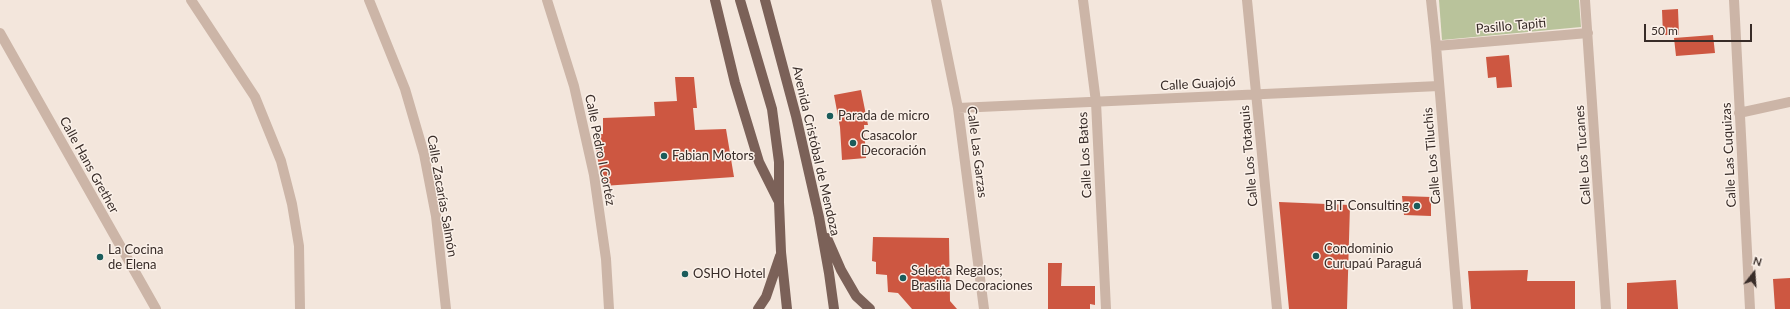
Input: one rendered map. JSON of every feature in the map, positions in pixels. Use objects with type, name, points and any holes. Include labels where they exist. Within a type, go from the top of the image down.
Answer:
[{"type":"main road","points":[[715,0],[735,82],[759,162],[779,202]]},
{"type":"main road","points":[[740,0],[772,109],[779,162],[781,252],[787,309]]},
{"type":"main road","name":"Avenida Cristóbal de Mendoza","points":[[766,0],[796,116],[819,217],[830,273],[834,309]]},
{"type":"main road","points":[[819,217],[841,270],[856,296],[870,309]]},
{"type":"main road","points":[[758,309],[766,297],[781,252]]},
{"type":"street","points":[[191,0],[255,97],[281,161],[292,204],[299,246],[300,309]]},
{"type":"street","name":"Calle Zacarías Salmón","points":[[369,0],[405,88],[424,154],[436,216],[446,309]]},
{"type":"street","name":"Calle Pedro I Cortéz","points":[[547,0],[574,86],[594,175],[606,259],[609,309]]},
{"type":"street","name":"Calle Las Garzas","points":[[936,0],[958,108],[984,309]]},
{"type":"street","name":"Calle Los Batos","points":[[1083,0],[1096,102],[1106,309]]},
{"type":"street","name":"Calle Los Totaquis","points":[[1246,0],[1277,309]]},
{"type":"street","name":"Calle Los Tiluchis","points":[[1431,0],[1458,309]]},
{"type":"street","name":"Calle Los Tucanes","points":[[1585,0],[1606,309]]},
{"type":"street","name":"Calle Las Cuquizas","points":[[1734,0],[1750,309]]},
{"type":"street","name":"Calle Hans Grether","points":[[0,33],[156,309]]},
{"type":"street","name":"Pasillo Tapiti","points":[[1436,46],[1588,33]]},
{"type":"street","name":"Calle Guajojó","points":[[958,108],[1439,86]]},
{"type":"street","points":[[1739,112],[1790,102]]},
{"type":"green space","points":[[1439,0],[1579,0],[1581,27],[1442,40]]},
{"type":"building","points":[[1678,9],[1679,35],[1663,35],[1662,10]]},
{"type":"building","points":[[1713,35],[1715,53],[1676,56],[1674,38]]},
{"type":"building","points":[[1509,55],[1512,87],[1497,88],[1496,77],[1488,78],[1486,57]]},
{"type":"building","name":"Fabian Motors","points":[[675,77],[694,77],[697,108],[693,108],[695,130],[726,129],[734,177],[603,186],[593,135],[603,134],[603,118],[655,116],[654,102],[677,101]]},
{"type":"building","points":[[861,90],[868,125],[864,125],[866,158],[842,160],[840,127],[834,95]]},
{"type":"building","name":"BIT Consulting","points":[[1402,196],[1431,197],[1431,216],[1404,215]]},
{"type":"building","name":"Condominio Curupaú Paraguá","points":[[1279,202],[1350,205],[1347,309],[1289,309]]},
{"type":"building","points":[[873,237],[949,238],[950,301],[957,309],[912,309],[898,293],[888,292],[887,275],[876,274],[876,262],[872,261]]},
{"type":"building","points":[[1048,263],[1062,263],[1061,286],[1095,286],[1095,305],[1090,304],[1090,309],[1048,309]]},
{"type":"building","points":[[1528,270],[1527,281],[1575,281],[1575,309],[1471,309],[1468,271]]},
{"type":"building","points":[[1790,278],[1790,309],[1775,309],[1773,279]]},
{"type":"building","points":[[1676,280],[1678,309],[1627,309],[1627,283]]},
{"type":"place","name":"Parada de micro","points":[[830,116]]},
{"type":"place","name":"Casacolor Decoración","points":[[853,143]]},
{"type":"place","name":"Fabian Motors","points":[[664,156]]},
{"type":"place","name":"BIT Consulting","points":[[1417,206]]},
{"type":"place","name":"Condominio Curupaú Paraguá","points":[[1316,256]]},
{"type":"place","name":"La Cocina de Elena","points":[[100,257]]},
{"type":"place","name":"OSHO Hotel","points":[[685,274]]},
{"type":"place","name":"Selecta Regalos; Brasilia Decoraciones","points":[[903,278]]}]
